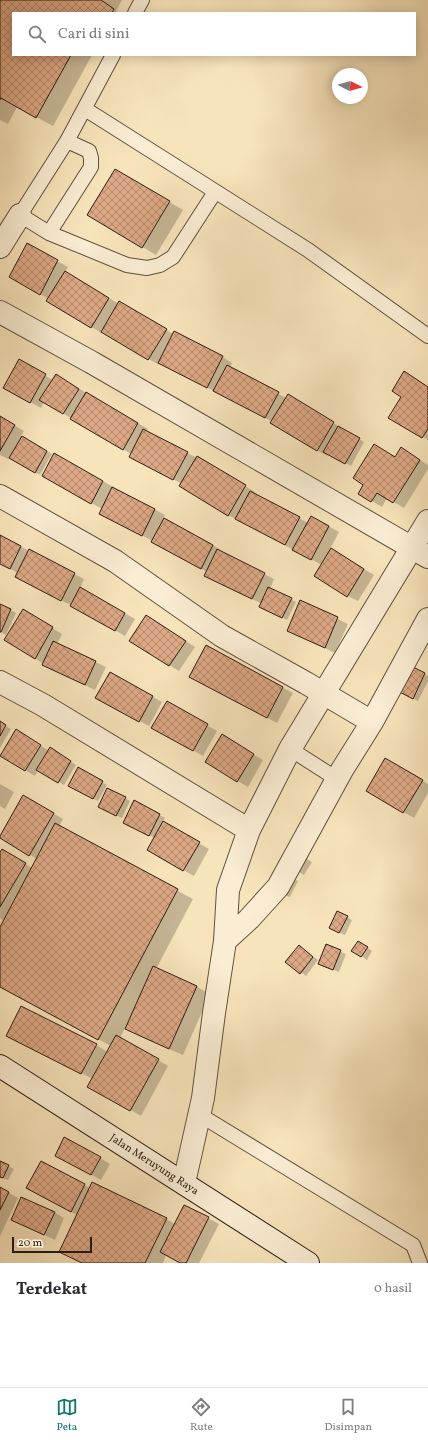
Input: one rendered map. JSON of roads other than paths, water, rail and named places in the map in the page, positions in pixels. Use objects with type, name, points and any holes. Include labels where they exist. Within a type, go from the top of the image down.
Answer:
[{"type":"street","points":[[0,247],[20,215]]},
{"type":"street","points":[[0,312],[98,366],[420,553]]},
{"type":"street","points":[[0,496],[115,561],[222,636],[372,722]]},
{"type":"street","points":[[184,1183],[200,1115],[225,941],[228,890],[249,830],[290,749],[324,694],[420,553],[428,521]]},
{"type":"street","points":[[225,941],[249,919],[278,887],[338,779],[372,722],[428,619]]},
{"type":"street","points":[[0,682],[44,705],[249,830]]},
{"type":"street","name":"Jalan Meruyung Raya","points":[[0,1066],[308,1263]]},
{"type":"lane","points":[[136,12],[142,0]]},
{"type":"lane","points":[[112,56],[85,110],[67,141],[20,215],[49,233],[127,265],[147,268],[160,265],[173,257],[215,192]]},
{"type":"lane","points":[[85,110],[308,250],[428,336]]},
{"type":"lane","points":[[49,233],[91,167],[89,151],[67,141]]},
{"type":"lane","points":[[290,749],[338,779]]},
{"type":"lane","points":[[200,1115],[413,1245],[420,1263]]}]
